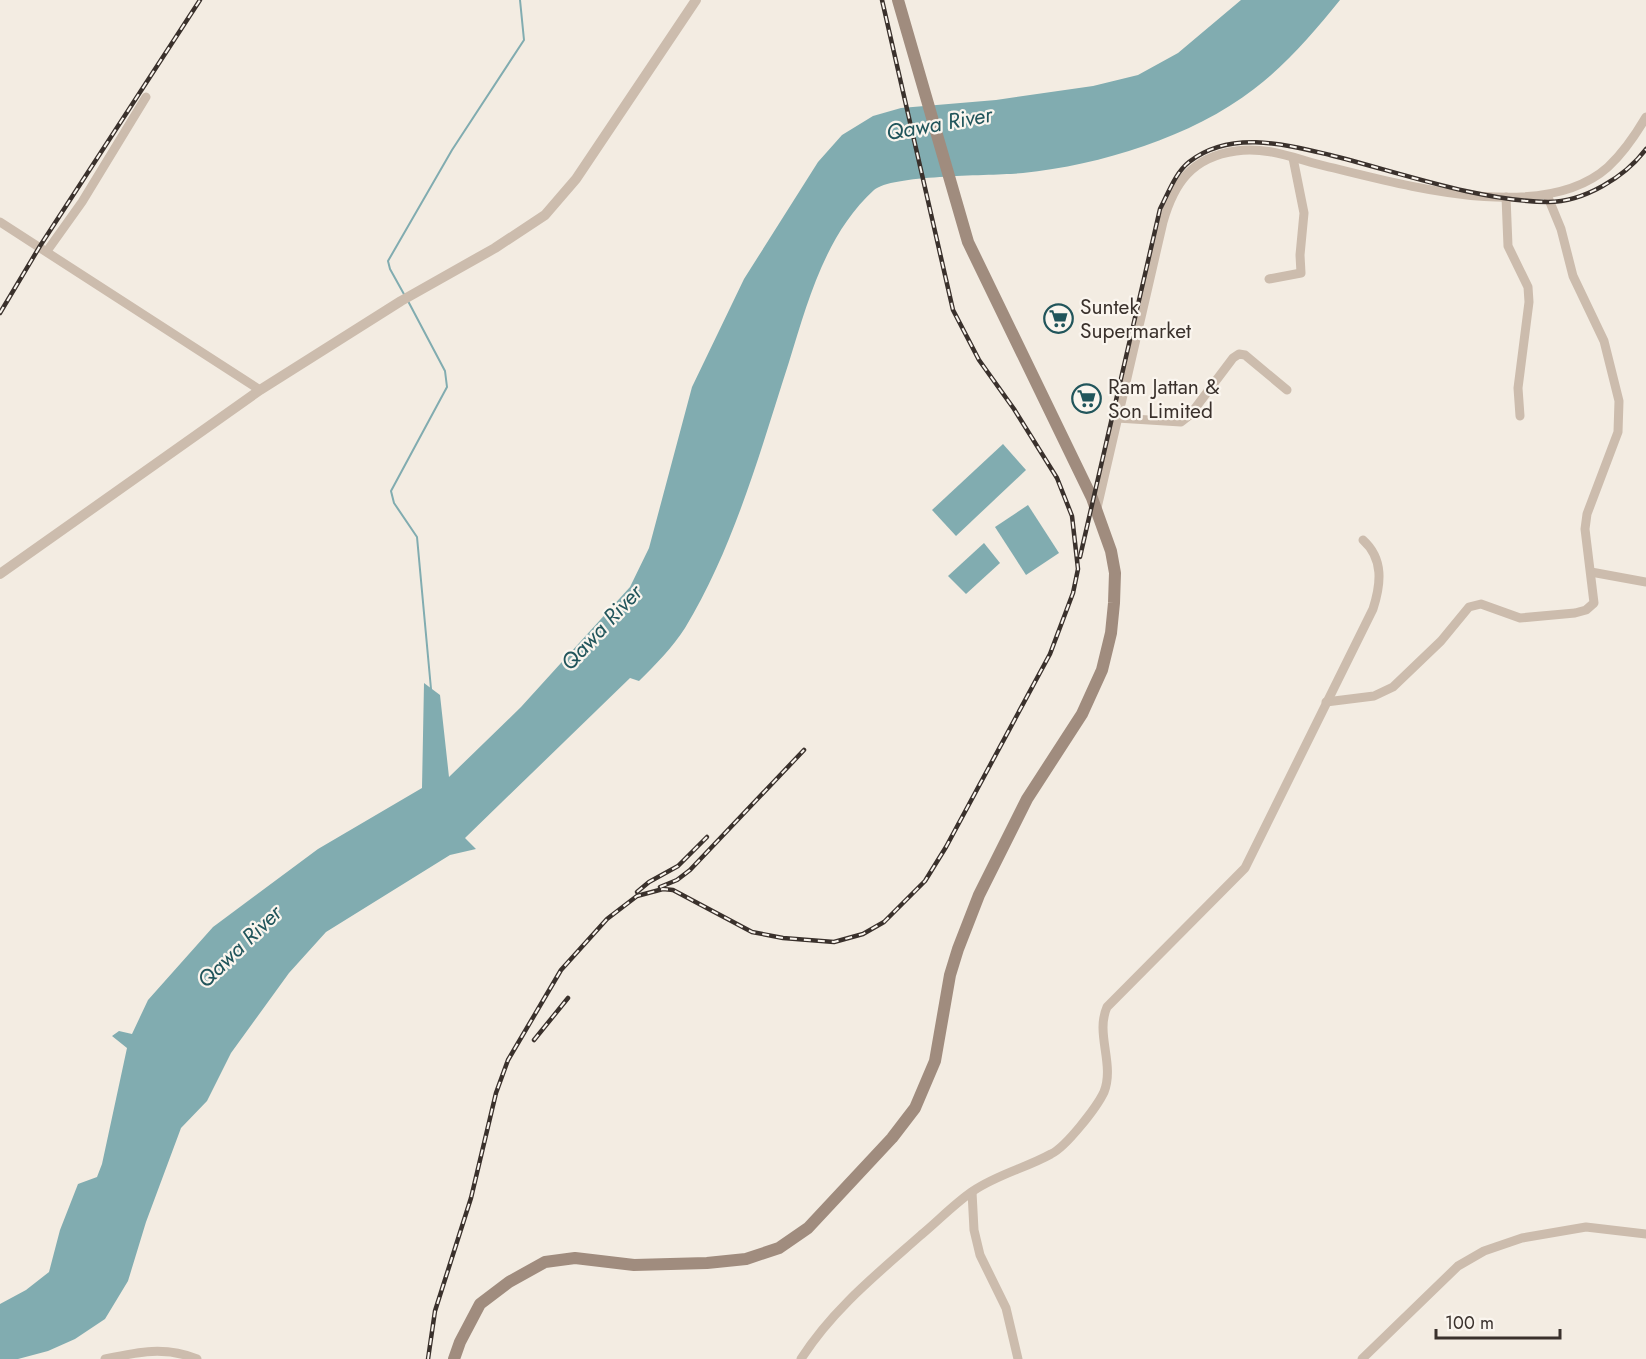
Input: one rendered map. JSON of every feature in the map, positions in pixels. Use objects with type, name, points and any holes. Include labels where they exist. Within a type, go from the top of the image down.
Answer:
[{"type":"main road","points":[[454,1359],[460,1342],[480,1304],[509,1282],[545,1262],[575,1258],[634,1265],[706,1263],[746,1259],[779,1248],[808,1228],[904,1124],[926,1087],[935,1061],[950,975],[980,896],[1023,807],[1082,714],[1102,670],[1111,633],[1115,573],[1111,551],[1097,508],[977,264],[951,187],[898,0]]},
{"type":"street","points":[[0,574],[260,390],[400,301],[537,220],[563,197],[696,0]]},
{"type":"street","points":[[47,251],[81,202],[146,97]]},
{"type":"street","points":[[1097,508],[1170,196],[1179,182],[1210,159],[1234,151],[1271,151],[1395,183],[1506,197],[1547,195],[1587,181],[1607,168],[1646,117]]},
{"type":"street","points":[[1269,279],[1301,273],[1304,213],[1293,158]]},
{"type":"street","points":[[1326,702],[1374,696],[1393,687],[1441,641],[1469,607],[1481,604],[1520,618],[1586,610],[1596,599],[1586,542],[1587,514],[1618,432],[1619,401],[1604,341],[1573,276],[1561,229],[1547,195]]},
{"type":"street","points":[[1506,197],[1508,246],[1528,286],[1529,302],[1518,388],[1520,416]]},
{"type":"street","points":[[0,222],[260,390]]},
{"type":"street","points":[[1117,418],[1181,422],[1190,415],[1233,358],[1239,354],[1245,355],[1287,390]]},
{"type":"street","points":[[801,1359],[817,1334],[840,1309],[972,1192],[1008,1171],[1052,1154],[1061,1147],[1095,1106],[1104,1092],[1107,1077],[1107,1055],[1102,1023],[1107,1007],[1245,868],[1373,609],[1380,586],[1376,556],[1363,540]]},
{"type":"street","points":[[1592,573],[1646,582]]},
{"type":"street","points":[[972,1192],[974,1230],[980,1255],[1006,1308],[1018,1359]]},
{"type":"street","points":[[1362,1359],[1458,1266],[1484,1251],[1522,1238],[1586,1227],[1646,1234]]},
{"type":"street","points":[[105,1359],[150,1350],[179,1352],[197,1359]]},
{"type":"water","name":"Qawa River","points":[[1241,0],[1340,0],[1300,47],[1254,89],[1203,121],[1174,135],[1114,156],[1052,169],[901,181],[874,190],[857,208],[843,227],[820,270],[732,532],[702,597],[680,635],[664,656],[639,681],[630,678],[465,838],[476,849],[450,855],[326,932],[289,973],[231,1053],[207,1101],[181,1128],[146,1222],[128,1281],[105,1319],[75,1339],[48,1351],[18,1359],[0,1359],[0,1304],[26,1290],[49,1272],[60,1230],[78,1184],[97,1177],[102,1164],[127,1048],[112,1036],[119,1031],[132,1034],[148,1000],[213,927],[318,849],[422,788],[424,683],[440,695],[449,777],[521,707],[630,587],[649,548],[692,387],[744,279],[818,162],[842,135],[873,116],[901,108],[996,100],[1093,86],[1138,75],[1178,53]]},
{"type":"water","points":[[1003,444],[1026,470],[956,536],[932,510]]},
{"type":"water","points":[[1028,505],[1059,553],[1026,575],[995,527]]},
{"type":"water","points":[[984,543],[1000,563],[966,594],[948,576]]},
{"type":"waterway","points":[[405,296],[388,261],[452,150],[524,40],[520,0]]},
{"type":"waterway","points":[[408,301],[445,371],[447,387],[391,491],[394,503],[417,537],[431,689]]},
{"type":"railway","points":[[0,313],[40,246],[200,0]]},
{"type":"railway","points":[[428,1359],[435,1311],[471,1198],[496,1093],[508,1060],[561,970],[607,919],[637,896],[663,889],[673,890],[752,932],[783,938],[834,942],[863,934],[884,922],[925,881],[946,847],[1050,654],[1073,593],[1078,569],[1072,516],[1057,478],[1014,409],[979,360],[953,310],[882,0]]},
{"type":"railway","points":[[1080,557],[1160,209],[1176,178],[1189,162],[1205,152],[1222,146],[1258,142],[1276,144],[1330,155],[1494,197],[1548,202],[1576,198],[1603,186],[1627,169],[1646,149]]},
{"type":"railway","points":[[660,887],[677,880],[690,870],[804,750]]},
{"type":"railway","points":[[637,892],[649,882],[678,866],[707,837]]},
{"type":"railway","points":[[534,1040],[568,998]]},
{"type":"place","name":"Suntek Supermarket","points":[[1059,319]]},
{"type":"place","name":"Ram Jattan & Son Limited","points":[[1087,399]]}]
